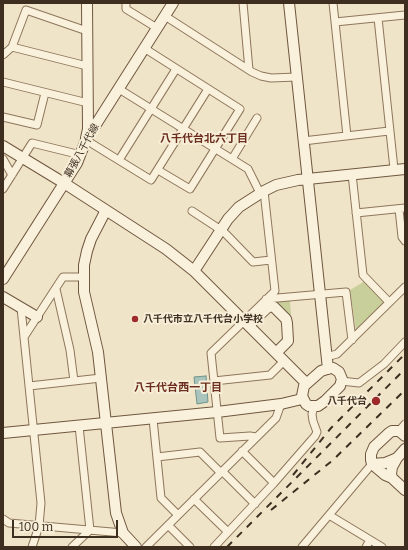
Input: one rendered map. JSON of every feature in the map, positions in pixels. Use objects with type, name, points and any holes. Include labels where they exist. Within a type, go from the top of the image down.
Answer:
[{"type":"street","points":[[87,3],[88,129],[86,140],[151,180],[208,89]]},
{"type":"street","points":[[126,3],[126,9],[157,28]]},
{"type":"street","name":"幕張八千代線","points":[[3,279],[77,163],[86,140],[173,3]]},
{"type":"street","points":[[243,3],[249,70]]},
{"type":"street","points":[[289,3],[328,369]]},
{"type":"street","points":[[333,3],[347,136]]},
{"type":"street","points":[[3,56],[12,47],[26,10],[87,32]]},
{"type":"street","points":[[335,22],[405,15]]},
{"type":"street","points":[[165,16],[249,70],[261,76],[271,78],[297,77]]},
{"type":"street","points":[[378,18],[394,169]]},
{"type":"street","points":[[12,47],[87,66]]},
{"type":"street","points":[[144,48],[240,109],[190,189],[158,170]]},
{"type":"street","points":[[119,160],[176,69]]},
{"type":"street","points":[[3,82],[88,103]]},
{"type":"street","points":[[119,88],[248,169],[262,192],[275,291],[266,299],[247,322]]},
{"type":"street","points":[[3,117],[37,125],[45,93]]},
{"type":"street","points":[[232,159],[257,118]]},
{"type":"street","points":[[303,141],[389,131]]},
{"type":"street","points":[[3,189],[32,143],[81,155]]},
{"type":"street","points":[[3,146],[161,245],[194,271],[247,322],[306,383]]},
{"type":"street","points":[[3,159],[12,175]]},
{"type":"street","points":[[194,271],[228,218],[239,207],[276,185],[308,179],[405,169]]},
{"type":"street","points":[[352,174],[363,275],[389,302]]},
{"type":"street","points":[[356,213],[402,208],[402,237],[405,241]]},
{"type":"street","points":[[106,210],[91,239],[87,251],[83,277],[84,292],[98,352],[116,513],[123,533],[136,547]]},
{"type":"street","points":[[192,211],[221,230],[253,262],[271,260]]},
{"type":"street","points":[[24,337],[63,277],[83,277]]},
{"type":"street","points":[[326,358],[337,354],[405,287]]},
{"type":"street","points":[[56,289],[70,350],[74,381]]},
{"type":"street","points":[[266,299],[346,292],[352,340]]},
{"type":"street","points":[[3,297],[37,317]]},
{"type":"street","points":[[256,437],[220,438],[211,353],[247,322],[269,306],[274,307],[286,319],[287,323],[288,341],[276,353]]},
{"type":"street","points":[[21,308],[40,503],[39,526],[32,547]]},
{"type":"street","points":[[342,381],[359,383],[384,364],[405,342]]},
{"type":"street","points":[[214,381],[270,375],[284,361]]},
{"type":"street","points":[[333,368],[337,370],[341,376],[342,381],[337,390],[318,406],[314,407],[306,404],[302,399],[302,389],[306,383],[321,371],[328,369],[333,368]]},
{"type":"street","points":[[29,386],[101,378]]},
{"type":"street","points":[[3,434],[217,412],[281,404],[302,399]]},
{"type":"street","points":[[146,547],[276,418],[281,404]]},
{"type":"street","points":[[214,547],[274,483],[317,432],[312,421],[314,407]]},
{"type":"street","points":[[153,419],[161,498],[178,515]]},
{"type":"street","points":[[79,426],[90,530]]},
{"type":"street","points":[[403,431],[392,431],[389,433],[374,448],[371,454],[371,460],[372,464],[385,475],[392,478],[405,490]]},
{"type":"street","points":[[392,478],[391,471],[396,458],[405,449]]},
{"type":"street","points":[[242,451],[274,483]]},
{"type":"street","points":[[157,456],[200,452],[255,504]]},
{"type":"street","points":[[302,547],[372,464],[396,458]]},
{"type":"street","points":[[194,499],[228,532]]},
{"type":"street","points":[[329,515],[382,547]]},
{"type":"street","points":[[3,519],[9,523],[123,533]]},
{"type":"street","points":[[168,525],[190,547]]},
{"type":"street","points":[[72,547],[90,530]]},
{"type":"street","points":[[366,547],[370,540]]},
{"type":"green space","points":[[365,281],[384,302],[356,331],[350,290]]},
{"type":"green space","points":[[277,301],[290,301],[291,315],[288,315],[276,304]]},
{"type":"water","points":[[206,376],[208,402],[197,404],[194,377]]},
{"type":"railway","points":[[293,475],[331,428],[405,354]]},
{"type":"railway","points":[[227,547],[405,369]]},
{"type":"railway","points":[[271,510],[333,460],[405,390]]},
{"type":"place","name":"八千代市立八千代台小学校","points":[[135,319]]},
{"type":"place","name":"八千代台","points":[[376,401]]},
{"type":"district","name":"八千代台北六丁目","points":[[204,139]]},
{"type":"district","name":"八千代台西一丁目","points":[[178,388]]}]
